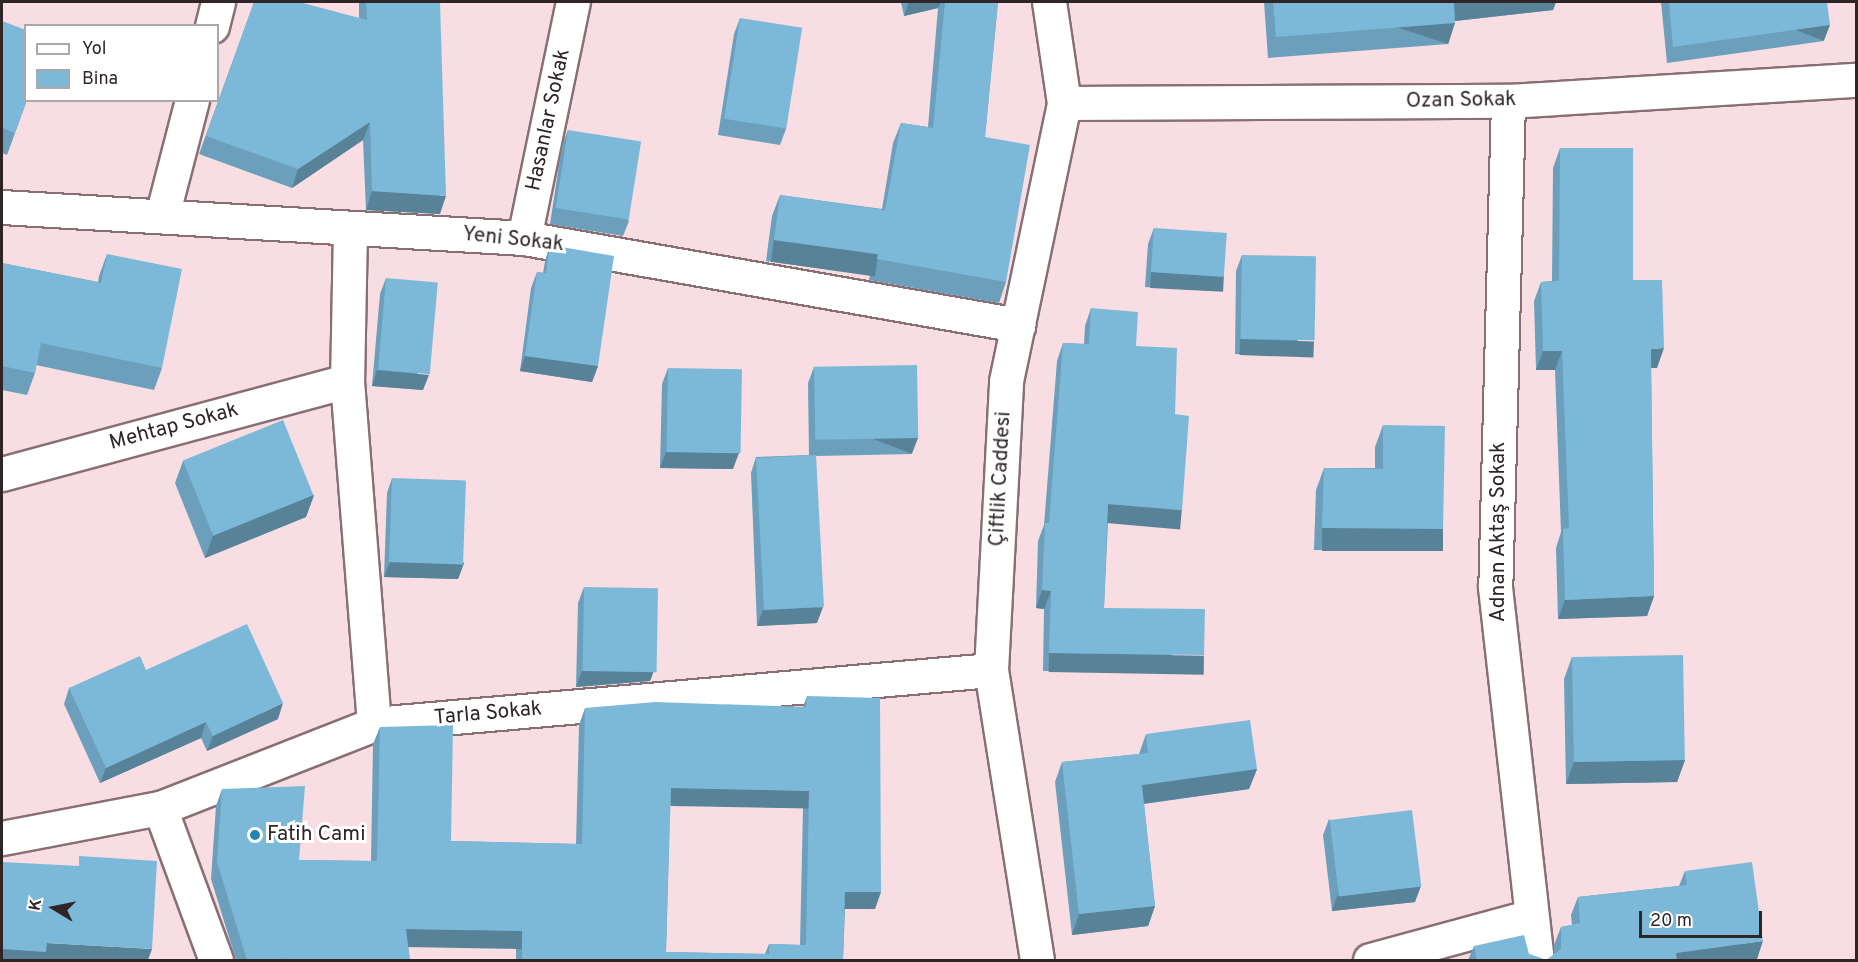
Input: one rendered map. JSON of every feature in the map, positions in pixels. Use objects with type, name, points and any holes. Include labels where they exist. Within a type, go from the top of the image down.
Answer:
[{"type":"street","points":[[212,24],[218,2]]},
{"type":"street","name":"Hasanlar Sokak","points":[[524,238],[573,2]]},
{"type":"street","name":"Çiftlik Caddesi","points":[[1037,960],[992,670],[1006,381],[1064,103],[1049,2]]},
{"type":"street","name":"Ozan Sokak","points":[[1064,103],[1508,101],[1857,81]]},
{"type":"street","name":"Adnan Aktaş Sokak","points":[[1508,101],[1495,587],[1528,917],[1537,960]]},
{"type":"street","points":[[162,216],[191,102]]},
{"type":"street","name":"Yeni Sokak","points":[[2,207],[524,238],[1018,325]]},
{"type":"street","points":[[350,228],[347,381],[374,724]]},
{"type":"street","name":"Mehtap Sokak","points":[[2,474],[347,381]]},
{"type":"street","name":"Tarla Sokak","points":[[2,837],[160,808],[374,724],[992,670]]},
{"type":"street","points":[[160,808],[216,960]]},
{"type":"street","points":[[1370,960],[1528,917]]},
{"type":"building","points":[[254,2],[299,2],[367,20],[366,2],[440,2],[446,196],[372,191],[370,122],[298,169],[206,136]]},
{"type":"building","points":[[945,2],[998,2],[985,137],[1030,145],[1006,282],[877,259],[878,254],[774,240],[780,195],[885,210],[901,123],[933,128]]},
{"type":"building","points":[[1273,2],[1454,2],[1455,23],[1276,37]]},
{"type":"building","points":[[1669,2],[1827,2],[1830,25],[1673,47]]},
{"type":"building","points":[[740,18],[802,28],[786,129],[724,119]]},
{"type":"building","points":[[2,21],[24,29],[24,102],[26,102],[15,133],[2,128]]},
{"type":"building","points":[[568,130],[641,142],[629,220],[556,208]]},
{"type":"building","points":[[1560,148],[1633,148],[1633,280],[1662,280],[1664,348],[1651,349],[1654,596],[1565,600],[1563,529],[1569,528],[1562,351],[1543,351],[1541,282],[1559,281]]},
{"type":"building","points":[[1154,228],[1227,233],[1224,277],[1151,272]]},
{"type":"building","points":[[550,245],[614,256],[598,366],[525,356],[537,272],[546,273]]},
{"type":"building","points":[[107,254],[182,269],[162,368],[41,343],[35,373],[2,366],[2,263],[101,283]]},
{"type":"building","points":[[1242,255],[1316,256],[1315,340],[1241,339]]},
{"type":"building","points":[[386,278],[438,283],[430,374],[378,370]]},
{"type":"building","points":[[1091,308],[1138,312],[1136,346],[1177,348],[1175,414],[1189,416],[1182,510],[1108,504],[1104,608],[1205,609],[1204,655],[1049,653],[1051,591],[1042,590],[1045,523],[1049,523],[1063,343],[1089,344]]},
{"type":"building","points":[[917,365],[918,438],[815,440],[814,367]]},
{"type":"building","points":[[668,368],[742,369],[741,453],[667,452]]},
{"type":"building","points":[[283,420],[313,495],[213,536],[183,460]]},
{"type":"building","points":[[1383,425],[1445,426],[1443,529],[1322,528],[1324,468],[1383,469]]},
{"type":"building","points":[[816,455],[824,607],[764,610],[756,458]]},
{"type":"building","points":[[392,478],[466,481],[463,565],[389,562]]},
{"type":"building","points":[[584,587],[658,588],[657,672],[583,671]]},
{"type":"building","points":[[247,624],[283,703],[213,736],[206,722],[106,768],[69,688],[140,656],[146,670]]},
{"type":"building","points":[[1683,655],[1685,760],[1574,762],[1572,657]]},
{"type":"building","points":[[807,696],[880,698],[881,892],[845,892],[843,960],[522,960],[522,931],[406,929],[410,960],[284,960],[284,958],[247,960],[217,862],[222,789],[305,786],[299,860],[377,861],[380,727],[453,725],[451,841],[582,844],[585,708],[655,702],[806,707]],"holes":[[[671,788],[809,791],[806,945],[769,944],[769,954],[666,952]]]},
{"type":"building","points":[[1250,720],[1257,769],[1142,785],[1155,906],[1079,914],[1062,762],[1148,753],[1146,734]]},
{"type":"building","points":[[1412,810],[1421,886],[1339,897],[1330,820]]},
{"type":"building","points":[[79,856],[157,861],[152,949],[47,943],[46,952],[2,949],[2,862],[79,866]]},
{"type":"building","points":[[1752,862],[1763,941],[1676,953],[1677,960],[1546,960],[1561,949],[1561,927],[1580,923],[1578,897],[1687,885],[1685,871]]},
{"type":"building","points":[[1524,935],[1529,954],[1546,960],[1477,960],[1474,946]]},
{"type":"place","name":"Fatih Cami","points":[[255,835]]}]
